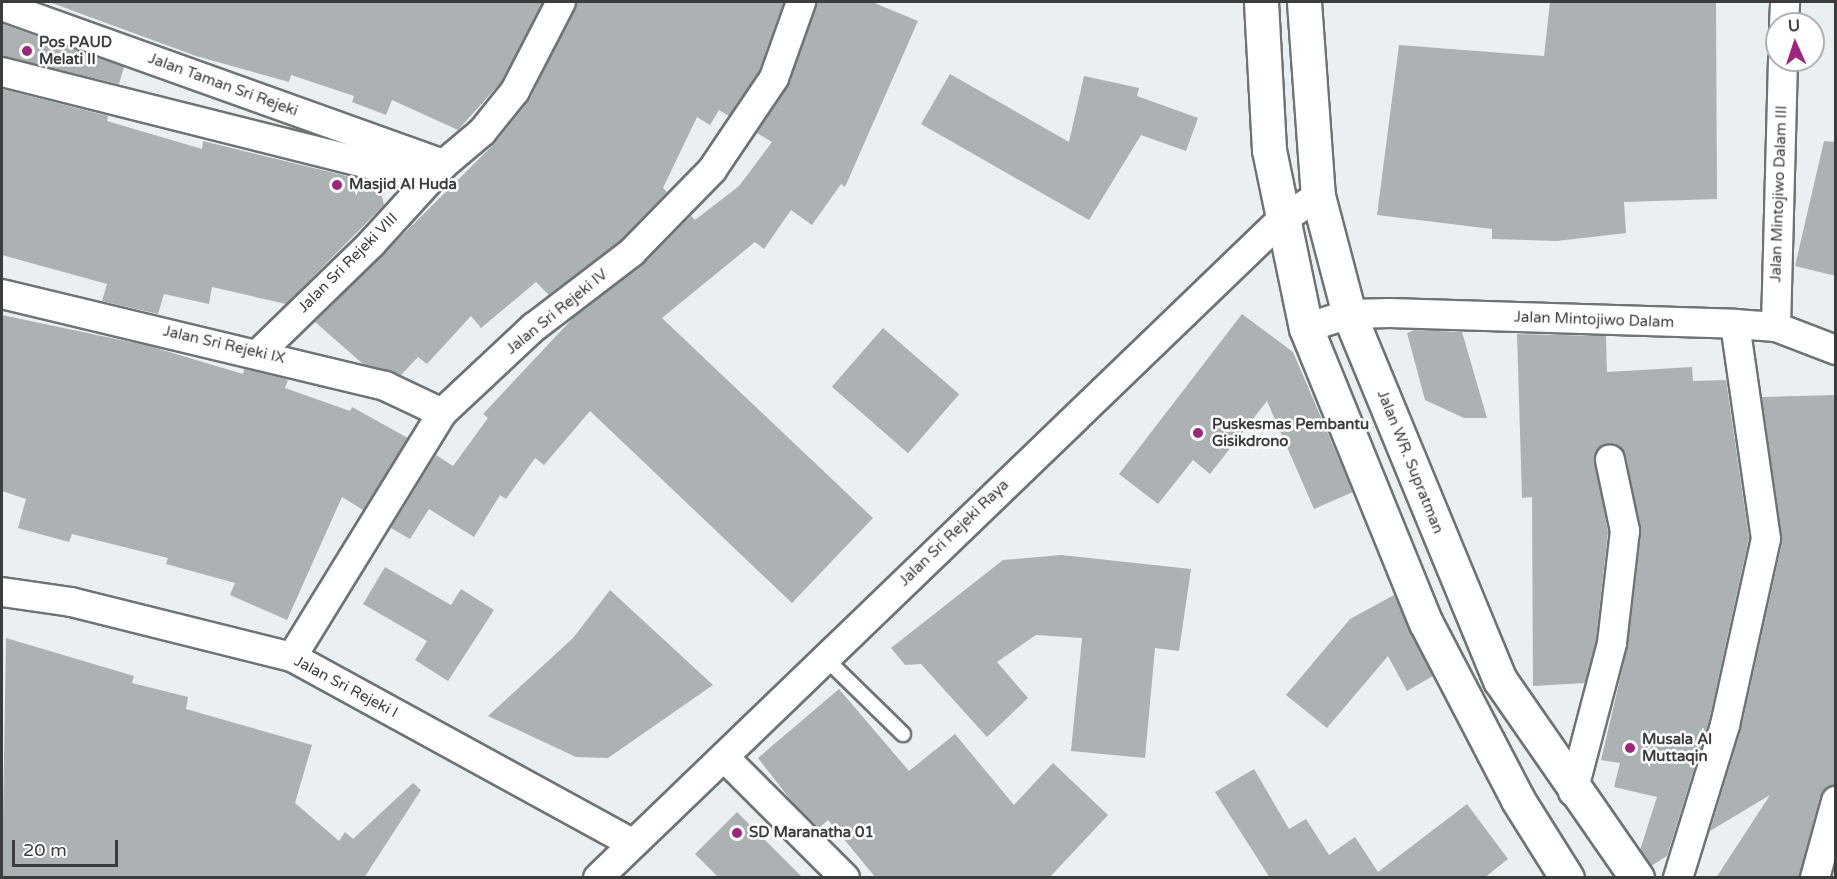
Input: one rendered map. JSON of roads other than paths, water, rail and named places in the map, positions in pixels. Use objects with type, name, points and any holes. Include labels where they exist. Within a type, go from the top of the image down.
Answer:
[{"type":"main road","points":[[1261,2],[1269,150],[1280,221],[1306,328],[1426,623],[1518,800],[1567,878]]},
{"type":"main road","name":"Jalan WR. Supratman","points":[[1304,2],[1318,196],[1348,314],[1500,680],[1573,792],[1637,878]]},
{"type":"street","name":"Jalan Sri Rejeki VIII","points":[[260,352],[371,244],[436,171],[482,132],[515,91],[561,2]]},
{"type":"street","name":"Jalan Sri Rejeki IV","points":[[292,657],[442,413],[534,327],[632,252],[712,170],[774,78],[801,2]]},
{"type":"street","name":"Jalan Taman Sri Rejeki","points":[[2,6],[436,171]]},
{"type":"street","points":[[2,72],[436,171]]},
{"type":"street","name":"Jalan Mintojiwo Dalam III","points":[[1776,327],[1783,72]]},
{"type":"street","name":"Jalan Sri Rejeki Raya","points":[[597,878],[630,842],[724,757],[1280,221],[1318,196]]},
{"type":"street","name":"Jalan Sri Rejeki IX","points":[[2,294],[260,352],[386,386],[442,413]]},
{"type":"street","name":"Jalan Mintojiwo Dalam","points":[[1306,328],[1348,314],[1735,324],[1776,327],[1836,350]]},
{"type":"street","points":[[1678,878],[1725,725],[1766,539],[1735,324]]},
{"type":"street","points":[[1573,792],[1612,643],[1625,531],[1610,460]]},
{"type":"street","name":"Jalan Sri Rejeki I","points":[[2,592],[71,602],[292,657],[630,842]]},
{"type":"street","points":[[724,757],[845,878]]},
{"type":"street","points":[[1815,878],[1836,801]]},
{"type":"lane","points":[[825,658],[903,734]]},
{"type":"place","name":"Pos PAUD Melati II","points":[[27,51]]},
{"type":"place","name":"Masjid Al Huda","points":[[337,185]]},
{"type":"place","name":"Puskesmas Pembantu Gisikdrono","points":[[1198,433]]},
{"type":"place","name":"Musala Al Muttaqin","points":[[1630,748]]},
{"type":"place","name":"SD Maranatha 01","points":[[737,833]]}]
